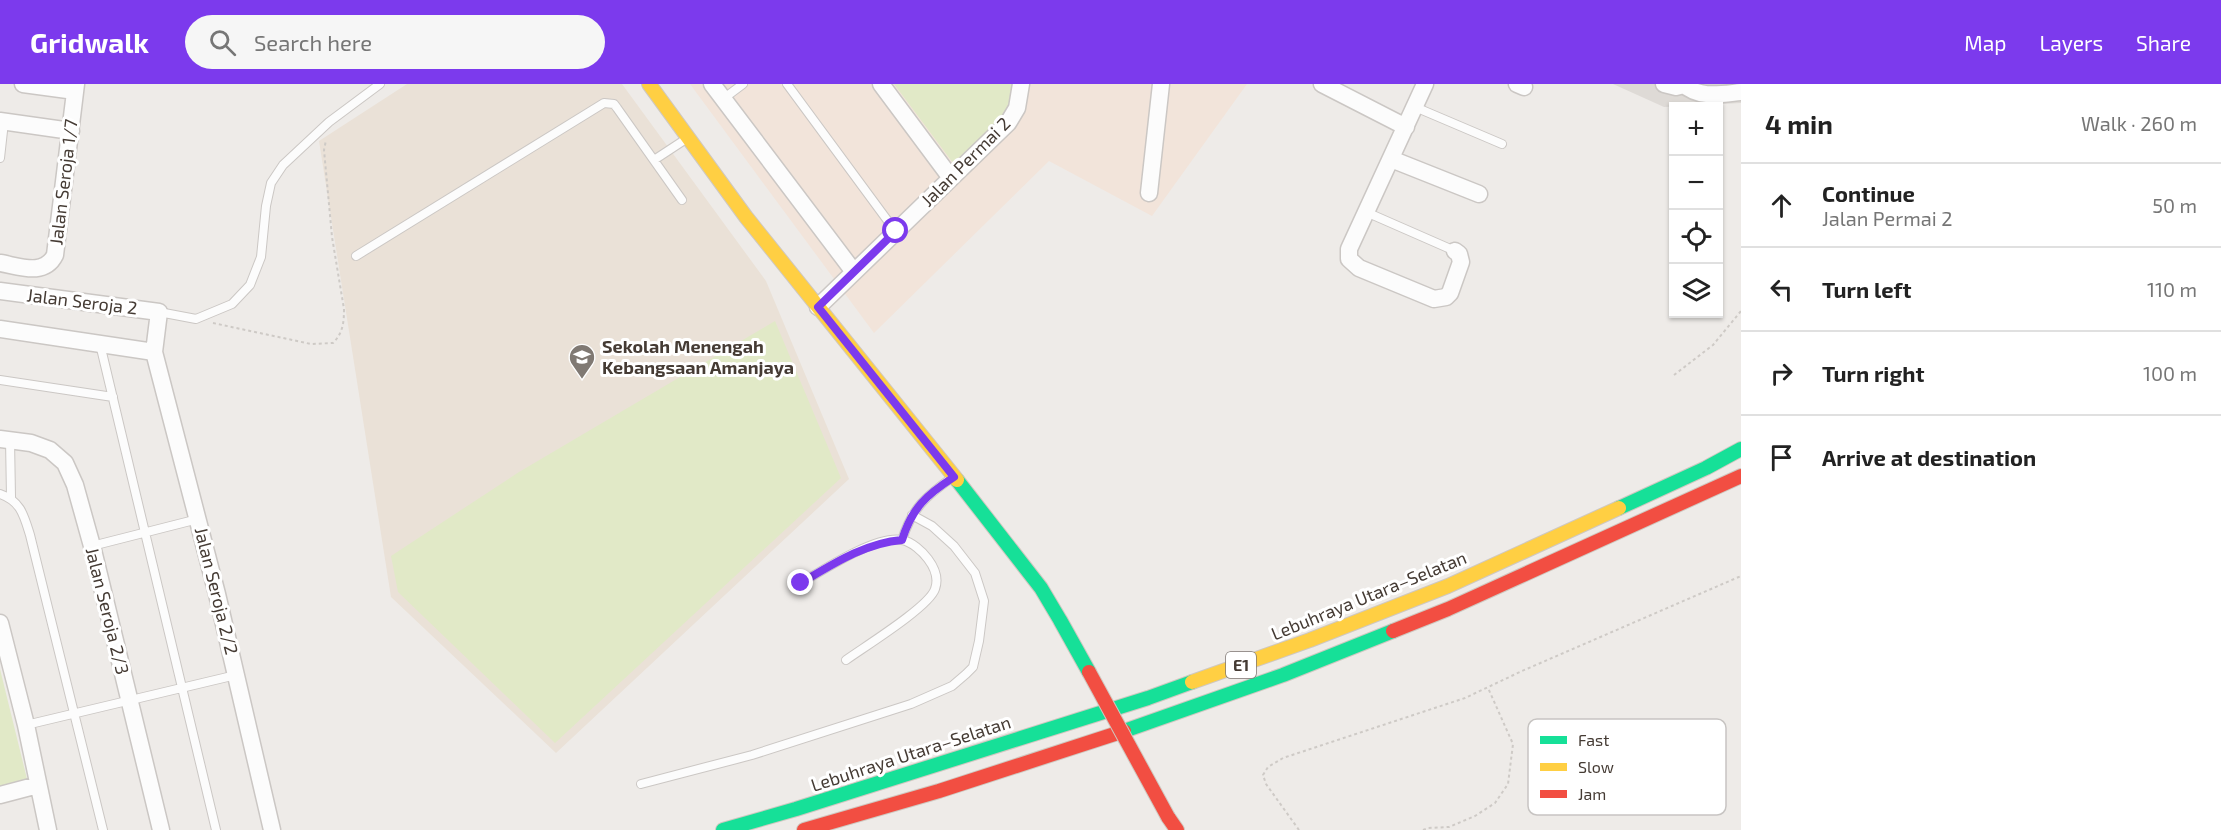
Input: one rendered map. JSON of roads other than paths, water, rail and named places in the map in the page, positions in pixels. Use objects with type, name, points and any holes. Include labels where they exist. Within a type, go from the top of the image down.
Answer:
[{"type":"main road","points":[[649,84],[686,139],[1035,581],[1056,612],[1177,830]]},
{"type":"main road","name":"Lebuhraya Utara–Selatan","points":[[723,830],[796,810],[1148,698],[1310,640],[1448,586],[1624,506],[1741,449]]},
{"type":"main road","name":"E1","points":[[804,830],[939,791],[1283,675],[1448,609],[1741,476]]},
{"type":"street","points":[[23,84],[76,87]]},
{"type":"street","points":[[712,84],[854,272]]},
{"type":"street","points":[[881,84],[951,178]]},
{"type":"street","name":"Jalan Permai 2","points":[[818,307],[1008,123],[1017,108],[1021,84]]},
{"type":"street","points":[[1149,194],[1161,84]]},
{"type":"street","points":[[1322,84],[1406,127]]},
{"type":"street","points":[[1425,84],[1349,249],[1349,259],[1359,268],[1440,300],[1450,292],[1461,262],[1455,250]]},
{"type":"street","points":[[1664,84],[1676,87],[1684,84],[1693,93],[1713,95],[1741,92]]},
{"type":"street","name":"Jalan Seroja 1/7","points":[[0,263],[37,269],[51,263],[55,255],[76,87]]},
{"type":"street","points":[[2,122],[71,131]]},
{"type":"street","points":[[1391,159],[1479,194]]},
{"type":"street","name":"Jalan Seroja 2","points":[[0,291],[159,312],[154,352]]},
{"type":"street","points":[[0,329],[154,352]]},
{"type":"street","name":"Jalan Seroja 2/2","points":[[154,352],[198,519],[272,830]]},
{"type":"street","name":"Jalan Seroja 2/3","points":[[5,439],[31,443],[50,450],[65,464],[75,485],[161,830]]},
{"type":"street","points":[[0,624],[26,725],[48,830]]},
{"type":"street","points":[[0,795],[38,785]]},
{"type":"lane","points":[[159,312],[196,319],[232,304],[250,285],[261,257],[266,206],[271,183],[283,165],[329,122],[380,84]]},
{"type":"lane","points":[[723,99],[743,84]]},
{"type":"lane","points":[[787,84],[896,231]]},
{"type":"lane","points":[[356,256],[604,103],[614,104],[682,200]]},
{"type":"lane","points":[[1415,107],[1502,144]]},
{"type":"lane","points":[[0,158],[2,122]]},
{"type":"lane","points":[[654,160],[686,139]]},
{"type":"lane","points":[[1366,212],[1455,250]]},
{"type":"lane","points":[[100,344],[216,830]]},
{"type":"lane","points":[[0,380],[113,397]]},
{"type":"lane","points":[[5,439],[11,497],[21,509],[30,535],[104,830]]},
{"type":"lane","points":[[902,540],[912,515],[921,502],[954,477]]},
{"type":"lane","points":[[0,494],[11,497]]},
{"type":"lane","points":[[641,784],[752,755],[911,704],[952,686],[966,674],[973,666],[977,650],[984,601],[975,573],[954,546],[932,526],[912,515]]},
{"type":"lane","points":[[92,546],[198,519]]},
{"type":"lane","points":[[801,583],[837,561],[868,547],[902,540],[921,550],[931,562],[937,576],[935,590],[904,619],[846,660]]},
{"type":"lane","points":[[26,725],[236,675]]},
{"type":"place","name":"Sekolah Menengah Kebangsaan Amanjaya","points":[[582,380]]}]
